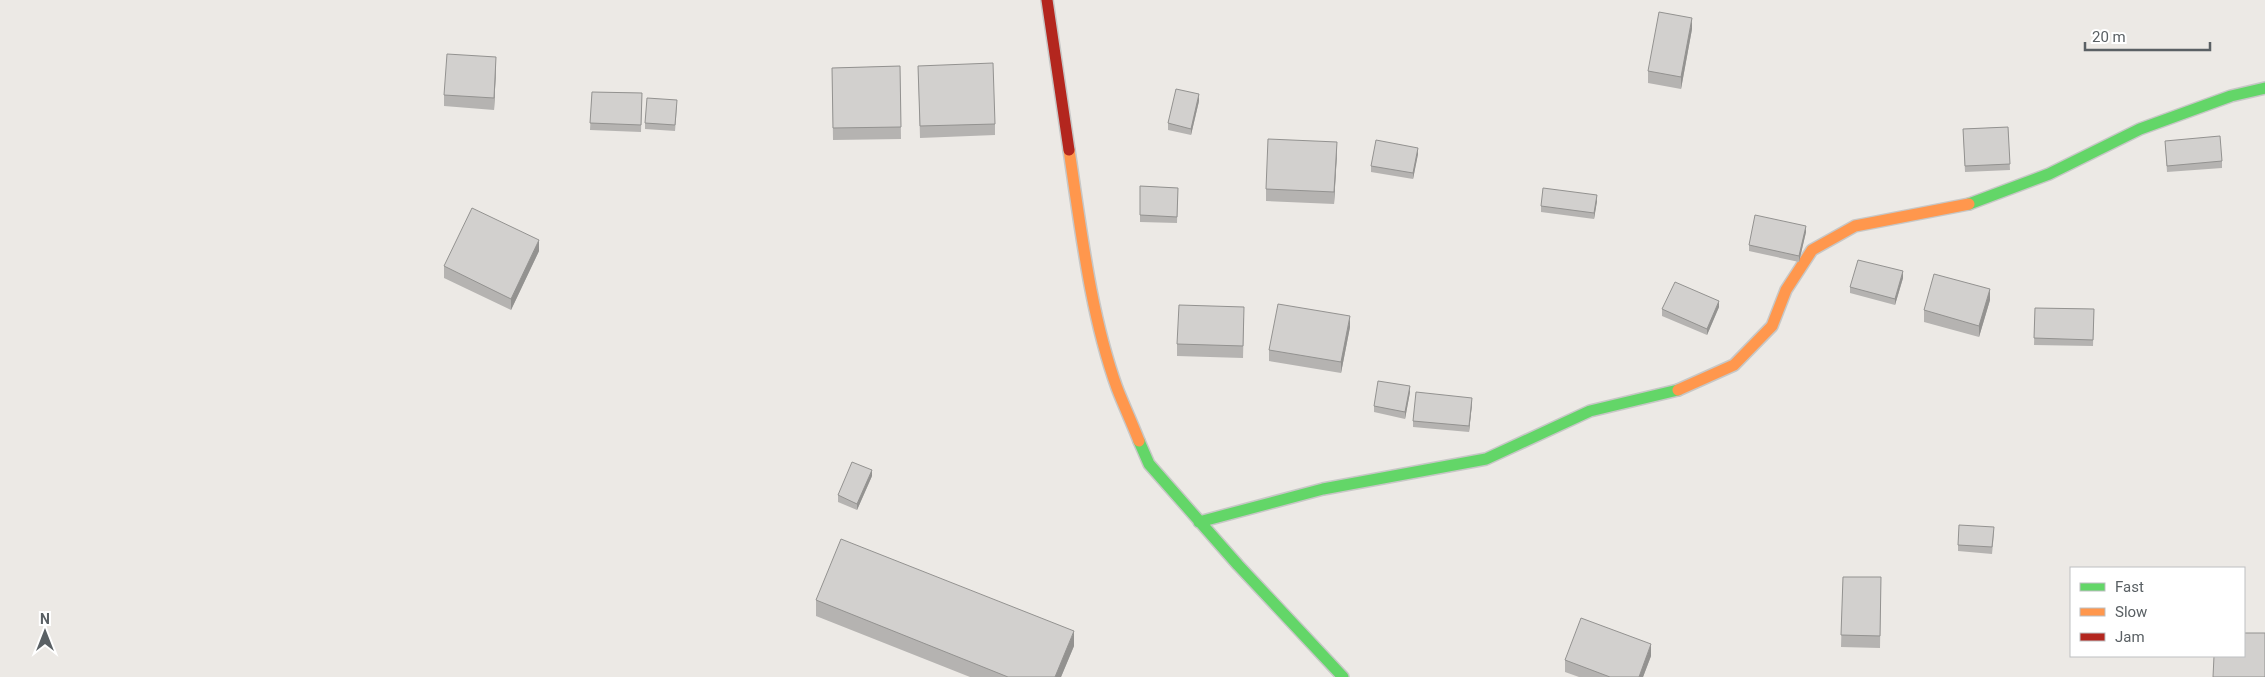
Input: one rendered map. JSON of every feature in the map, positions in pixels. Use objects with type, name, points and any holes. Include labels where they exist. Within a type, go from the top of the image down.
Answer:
[{"type":"street","points":[[1047,0],[1084,247],[1098,322],[1117,387],[1149,464],[1343,677]]},
{"type":"street","points":[[1200,522],[1323,489],[1486,459],[1590,411],[1683,389],[1734,365],[1772,326],[1786,290],[1812,250],[1855,226],[1975,203],[2049,174],[2140,129],[2231,96],[2265,88]]},
{"type":"building","points":[[1659,12],[1692,18],[1681,77],[1648,71]]},
{"type":"building","points":[[447,54],[496,57],[494,98],[444,95]]},
{"type":"building","points":[[993,63],[995,124],[920,126],[918,66]]},
{"type":"building","points":[[900,66],[901,127],[833,128],[832,68]]},
{"type":"building","points":[[1176,89],[1199,94],[1191,129],[1168,123]]},
{"type":"building","points":[[592,92],[642,93],[641,125],[590,123]]},
{"type":"building","points":[[647,98],[677,100],[675,125],[645,123]]},
{"type":"building","points":[[2008,127],[2010,164],[1965,166],[1963,129]]},
{"type":"building","points":[[2220,136],[2222,161],[2167,166],[2165,141]]},
{"type":"building","points":[[1268,139],[1337,142],[1334,192],[1266,189]]},
{"type":"building","points":[[1376,140],[1418,148],[1413,173],[1371,166]]},
{"type":"building","points":[[1140,186],[1178,188],[1177,217],[1140,215]]},
{"type":"building","points":[[1543,188],[1597,195],[1594,213],[1541,206]]},
{"type":"building","points":[[472,208],[539,240],[511,299],[444,266]]},
{"type":"building","points":[[1755,215],[1806,226],[1799,256],[1749,245]]},
{"type":"building","points":[[1858,260],[1903,271],[1895,299],[1850,287]]},
{"type":"building","points":[[1934,274],[1990,289],[1979,326],[1924,310]]},
{"type":"building","points":[[1675,282],[1719,301],[1707,329],[1662,309]]},
{"type":"building","points":[[1278,304],[1350,316],[1341,362],[1269,350]]},
{"type":"building","points":[[1179,305],[1244,307],[1243,346],[1177,344]]},
{"type":"building","points":[[2035,308],[2094,309],[2093,340],[2034,338]]},
{"type":"building","points":[[1378,381],[1410,386],[1405,412],[1374,406]]},
{"type":"building","points":[[1416,392],[1472,398],[1469,426],[1413,421]]},
{"type":"building","points":[[852,462],[872,470],[857,504],[838,495]]},
{"type":"building","points":[[1959,525],[1994,527],[1992,547],[1958,545]]},
{"type":"building","points":[[841,539],[1074,631],[1055,677],[1008,677],[816,600]]},
{"type":"building","points":[[1843,577],[1881,577],[1880,636],[1841,635]]},
{"type":"building","points":[[1581,618],[1651,644],[1639,677],[1610,677],[1565,660]]},
{"type":"building","points":[[2245,633],[2265,633],[2265,677],[2213,677],[2214,657],[2245,657]]},
{"type":"traffic: fast","points":[[1969,204],[2049,174],[2140,129],[2231,96],[2265,88]]},
{"type":"traffic: fast","points":[[1199,522],[1323,489],[1486,459],[1590,411],[1678,390]]},
{"type":"traffic: fast","points":[[1139,441],[1149,464],[1238,565],[1343,677]]},
{"type":"traffic: slow","points":[[1069,150],[1093,301],[1117,388],[1139,441]]},
{"type":"traffic: slow","points":[[1678,390],[1734,365],[1772,326],[1786,290],[1812,250],[1855,226],[1969,204]]},
{"type":"traffic: jam","points":[[1047,0],[1069,150]]}]
